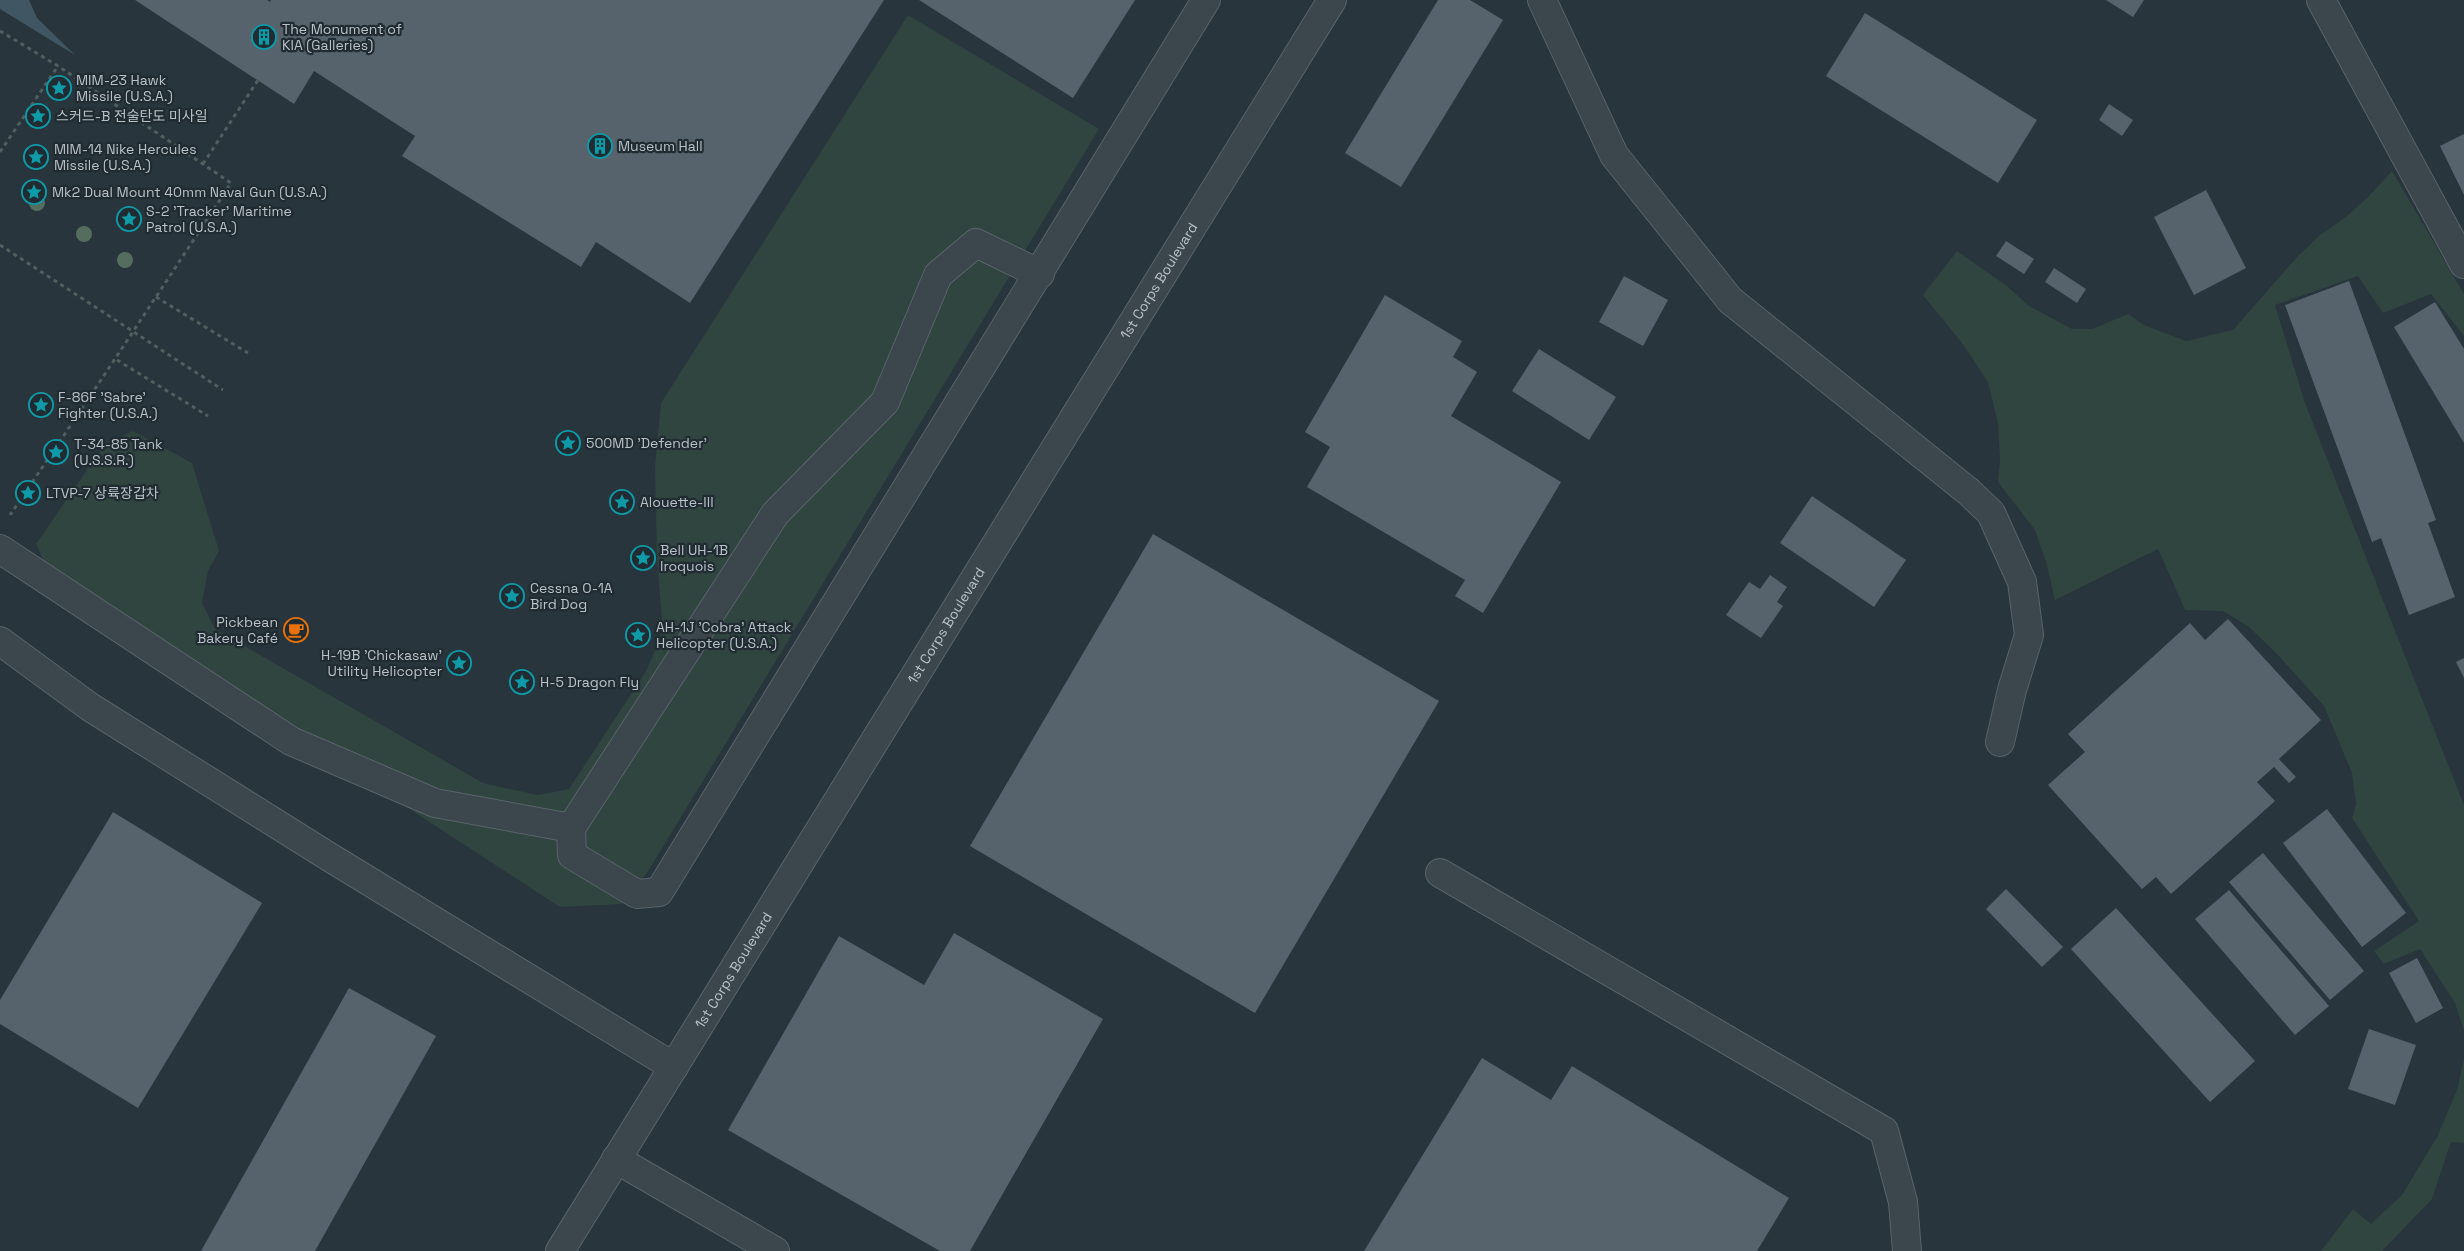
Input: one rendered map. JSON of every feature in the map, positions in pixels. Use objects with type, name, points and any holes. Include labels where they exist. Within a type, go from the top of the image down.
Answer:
[{"type":"lane","points":[[1040,274],[976,243],[938,275],[885,402],[775,514],[571,828],[572,855],[638,894],[659,892],[1040,274],[1206,0]]},
{"type":"lane","name":"1st Corps Boulevard","points":[[560,1251],[1332,0]]},
{"type":"lane","points":[[1542,0],[1614,155],[1730,300],[1969,492],[1990,514],[2022,582],[2029,635],[2012,690],[2000,742]]},
{"type":"lane","points":[[2321,0],[2464,264]]},
{"type":"lane","points":[[0,549],[291,741],[435,803],[571,828]]},
{"type":"lane","points":[[0,641],[90,707],[331,858],[674,1067]]},
{"type":"lane","points":[[1440,873],[1884,1131],[1903,1202],[1907,1251]]},
{"type":"lane","points":[[616,1159],[776,1251]]},
{"type":"path","points":[[0,32],[58,66],[231,183],[132,332],[117,360],[6,522]]},
{"type":"path","points":[[0,152],[58,66]]},
{"type":"path","points":[[203,164],[258,80]]},
{"type":"path","points":[[0,245],[223,390]]},
{"type":"path","points":[[156,297],[248,353]]},
{"type":"path","points":[[117,360],[208,416]]},
{"type":"green space","points":[[908,15],[1099,129],[647,873],[622,904],[560,907],[50,575],[36,544],[105,444],[133,431],[192,463],[219,551],[208,571],[202,603],[215,629],[483,783],[538,795],[569,789],[646,671],[663,632],[657,560],[655,466],[661,403]]},
{"type":"green space","points":[[2392,171],[2464,294],[2464,336],[2431,294],[2383,313],[2358,276],[2275,305],[2305,403],[2464,805],[2464,1031],[2455,1003],[2420,949],[2384,964],[2374,951],[2419,921],[2352,818],[2356,804],[2352,773],[2324,706],[2277,654],[2249,627],[2223,611],[2185,610],[2158,549],[2055,600],[2047,565],[2035,530],[1998,482],[2000,459],[1998,423],[1988,382],[1962,343],[1923,295],[1957,251],[2007,286],[2029,306],[2072,329],[2092,329],[2128,314],[2144,325],[2186,341],[2233,330],[2297,257],[2320,235],[2346,217]]},
{"type":"green space","points":[[2464,1059],[2464,1143],[2451,1142],[2432,1199],[2382,1251],[2321,1251],[2353,1209],[2371,1224],[2402,1195],[2437,1137],[2457,1090]]},
{"type":"water","points":[[0,0],[29,0],[37,18],[75,55],[0,9]]},
{"type":"building","name":"Museum Hall","points":[[135,0],[267,0],[270,2],[271,0],[884,0],[690,303],[596,242],[581,267],[402,156],[415,136],[314,71],[294,104]]},
{"type":"building","points":[[919,0],[1135,0],[1073,98]]},
{"type":"building","points":[[1438,0],[1470,0],[1503,20],[1401,187],[1345,153]]},
{"type":"building","points":[[2106,0],[2144,0],[2133,17]]},
{"type":"building","points":[[1865,13],[2037,120],[1998,183],[1826,76]]},
{"type":"building","points":[[2109,104],[2133,120],[2122,136],[2099,120]]},
{"type":"building","points":[[2464,134],[2464,195],[2440,146]]},
{"type":"building","points":[[2206,190],[2246,268],[2194,295],[2154,217]]},
{"type":"building","points":[[2006,241],[2034,259],[2024,274],[1996,256]]},
{"type":"building","points":[[2054,268],[2086,289],[2077,303],[2045,282]]},
{"type":"building","points":[[1624,276],[1668,300],[1643,346],[1599,322]]},
{"type":"building","points":[[2349,281],[2436,520],[2428,523],[2455,597],[2409,615],[2381,538],[2372,542],[2285,305]]},
{"type":"building","points":[[1385,295],[1462,341],[1453,357],[1477,372],[1451,416],[1561,482],[1483,613],[1455,596],[1465,580],[1307,487],[1330,447],[1305,432]]},
{"type":"building","points":[[2435,302],[2464,349],[2464,443],[2394,327]]},
{"type":"building","points":[[1539,349],[1616,397],[1589,440],[1512,391]]},
{"type":"building","points":[[1812,496],[1906,560],[1874,607],[1780,543]]},
{"type":"building","points":[[1153,534],[1439,701],[1255,1013],[970,846]]},
{"type":"building","points":[[1770,575],[1787,587],[1777,602],[1783,606],[1761,638],[1726,615],[1749,582],[1760,589]]},
{"type":"building","points":[[2228,619],[2321,720],[2279,759],[2296,777],[2289,783],[2274,767],[2257,782],[2275,801],[2171,894],[2156,877],[2142,889],[2048,785],[2085,752],[2068,734],[2190,623],[2205,640]]},
{"type":"building","points":[[2464,658],[2464,678],[2456,662]]},
{"type":"building","points":[[2327,809],[2406,913],[2362,947],[2283,843]]},
{"type":"building","points":[[113,812],[262,903],[138,1108],[0,1024],[0,1000]]},
{"type":"building","points":[[2263,853],[2364,971],[2330,1000],[2229,882]]},
{"type":"building","points":[[2006,889],[2063,947],[2042,967],[1986,909]]},
{"type":"building","points":[[2229,890],[2329,1006],[2295,1035],[2195,919]]},
{"type":"building","points":[[2116,908],[2255,1061],[2210,1102],[2071,949]]},
{"type":"building","points":[[954,933],[1103,1019],[970,1251],[940,1251],[728,1130],[839,936],[924,985]]},
{"type":"building","points":[[2417,958],[2443,1008],[2416,1023],[2389,973]]},
{"type":"building","points":[[349,988],[436,1036],[315,1251],[201,1251]]},
{"type":"building","points":[[2369,1029],[2416,1045],[2395,1105],[2348,1089]]},
{"type":"building","points":[[1482,1058],[1551,1100],[1572,1066],[1789,1198],[1757,1251],[1364,1251]]},
{"type":"place","name":"The Monument of KIA (Galleries)","points":[[264,37]]},
{"type":"place","name":"MIM-23 Hawk Missile (U.S.A.)","points":[[59,88]]},
{"type":"place","name":"스커드-B 전술탄도 미사일","points":[[38,116]]},
{"type":"place","name":"Museum Hall","points":[[600,146]]},
{"type":"place","name":"MIM-14 Nike Hercules Missile (U.S.A.)","points":[[36,157]]},
{"type":"place","name":"Mk2 Dual Mount 40mm Naval Gun (U.S.A.)","points":[[34,192]]},
{"type":"place","name":"S-2 'Tracker' Maritime Patrol (U.S.A.)","points":[[129,219]]},
{"type":"place","name":"F-86F 'Sabre' Fighter (U.S.A.)","points":[[41,405]]},
{"type":"place","name":"500MD 'Defender'","points":[[568,443]]},
{"type":"place","name":"T-34-85 Tank (U.S.S.R.)","points":[[56,452]]},
{"type":"place","name":"LTVP-7 상륙장갑차","points":[[28,493]]},
{"type":"place","name":"Alouette-III","points":[[622,502]]},
{"type":"place","name":"Bell UH-1B Iroquois","points":[[643,558]]},
{"type":"place","name":"Cessna O-1A Bird Dog","points":[[512,596]]},
{"type":"place","name":"Pickbean Bakery Café","points":[[296,630]]},
{"type":"place","name":"AH-1J 'Cobra' Attack Helicopter (U.S.A.)","points":[[638,635]]},
{"type":"place","name":"H-19B 'Chickasaw' Utility Helicopter","points":[[459,663]]},
{"type":"place","name":"H-5 Dragon Fly","points":[[522,682]]}]
